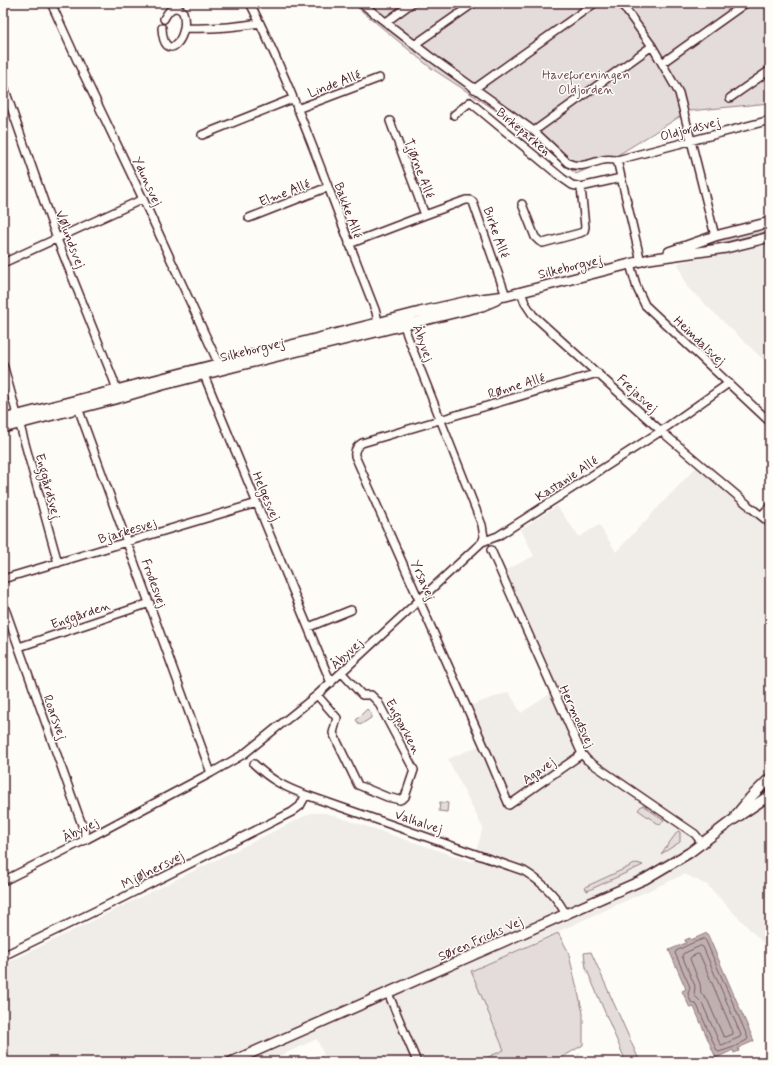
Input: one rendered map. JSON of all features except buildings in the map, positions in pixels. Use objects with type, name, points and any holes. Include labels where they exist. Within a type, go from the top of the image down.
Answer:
[{"type":"street","name":"Ydunsvej","points":[[51,3],[220,367]]},
{"type":"street","name":"Bakke Allé","points":[[250,3],[270,44],[297,109],[376,312],[379,327]]},
{"type":"street","name":"Oldjordsvej","points":[[361,3],[414,45],[534,131],[573,166],[605,160],[617,160],[770,120]]},
{"type":"street","points":[[386,22],[412,3]]},
{"type":"street","points":[[414,45],[474,3]]},
{"type":"street","points":[[474,89],[594,3]]},
{"type":"street","points":[[662,62],[746,3]]},
{"type":"street","points":[[623,4],[652,46],[679,92],[715,236]]},
{"type":"street","points":[[162,28],[165,44],[172,47],[176,46],[183,36],[185,28],[184,15],[180,9],[172,8],[164,19]]},
{"type":"street","points":[[185,28],[210,29],[260,23]]},
{"type":"street","points":[[534,131],[652,46]]},
{"type":"street","points":[[730,98],[770,70]]},
{"type":"street","name":"Linde Allé","points":[[297,109],[379,78]]},
{"type":"street","name":"Vølundsvej","points":[[4,87],[57,239],[114,381],[118,395]]},
{"type":"street","points":[[202,135],[292,99]]},
{"type":"street","name":"Birkeparken","points":[[454,115],[470,102],[562,178],[572,185],[581,187]]},
{"type":"street","name":"Tjørne Allé","points":[[349,244],[425,215],[390,122]]},
{"type":"street","points":[[617,160],[645,260]]},
{"type":"street","points":[[522,204],[535,237],[539,241],[543,243],[580,234],[584,231],[585,227],[581,187],[621,178]]},
{"type":"street","name":"Elme Allé","points":[[249,218],[328,187]]},
{"type":"street","points":[[3,263],[143,199]]},
{"type":"street","name":"Birke Allé","points":[[425,215],[466,200],[473,202],[506,296]]},
{"type":"street","name":"Silkeborgvej","points":[[118,395],[220,367],[379,327],[482,306],[506,296],[645,260],[715,236],[770,222]]},
{"type":"street","name":"Silkeborgvej","points":[[645,260],[726,248],[770,237]]},
{"type":"street","name":"Heimdalsvej","points":[[630,264],[637,288],[645,305],[770,422]]},
{"type":"street","name":"Frejasvej","points":[[521,292],[525,303],[533,315],[661,431],[770,523]]},
{"type":"street","name":"Åbyvej","points":[[3,881],[87,839],[212,773],[244,754],[332,683],[482,542],[484,537],[482,525],[404,321]]},
{"type":"street","name":"Enggårdsvej","points":[[3,364],[58,563]]},
{"type":"street","name":"Silkeborgvej","points":[[3,428],[18,420],[204,375],[220,367]]},
{"type":"street","name":"Rønne Allé","points":[[441,420],[598,373]]},
{"type":"street","name":"Helgesvej","points":[[204,375],[332,683]]},
{"type":"street","name":"Kastanie Allé","points":[[482,542],[498,536],[661,431],[729,383]]},
{"type":"street","name":"Frodesvej","points":[[77,405],[212,773]]},
{"type":"street","name":"Silkeborgvej","points":[[3,419],[18,420]]},
{"type":"street","name":"Yrsavej","points":[[441,420],[362,443],[354,452],[509,805]]},
{"type":"street","name":"Bjarkesvej","points":[[3,579],[257,503]]},
{"type":"street","points":[[761,516],[770,506]]},
{"type":"street","name":"Hermodsvej","points":[[491,550],[582,754],[587,760],[695,834],[703,844]]},
{"type":"street","name":"Roarsvej","points":[[3,603],[87,839]]},
{"type":"street","name":"Enggården","points":[[19,647],[150,603]]},
{"type":"street","points":[[309,628],[351,610]]},
{"type":"street","name":"Engparken","points":[[318,695],[337,718],[333,733],[358,785],[387,797],[400,800],[405,797],[414,770],[405,752],[378,702],[371,695],[362,695],[342,673]]},
{"type":"street","name":"Agavej","points":[[509,805],[582,754]]},
{"type":"street","name":"Valhalvej","points":[[254,764],[266,775],[283,786],[520,869],[536,879],[549,890],[561,905],[566,915]]},
{"type":"street","name":"Søren Frichs Vej","points":[[730,822],[750,798],[770,778]]},
{"type":"street","name":"Mjølnersvej","points":[[3,956],[292,812],[300,806],[306,795]]},
{"type":"street","name":"Søren Frichs Vej","points":[[231,1062],[645,879],[676,862],[703,844],[730,822],[770,795]]},
{"type":"street","points":[[388,993],[417,1062]]},
{"type":"shaded area","points":[[770,243],[770,366],[687,287],[678,263]]},
{"type":"shaded area","points":[[703,460],[762,509],[770,500],[770,950],[707,885],[685,874],[471,971],[504,1050],[477,1062],[327,1062],[317,1039],[266,1062],[3,1062],[3,965],[311,813],[326,813],[473,862],[483,828],[448,759],[479,746],[463,708],[509,692],[521,713],[550,694],[496,575],[534,556],[521,529],[557,506],[579,537],[599,525],[616,552]]},
{"type":"shaded area","points":[[580,1053],[580,1062],[565,1062]]},
{"type":"green space","name":"Haveforeningen Oldjorden","points":[[352,3],[770,3],[770,103],[689,111],[613,158],[576,174],[500,113],[431,68]]},
{"type":"green space","points":[[770,227],[770,231],[726,242],[701,246],[701,245]]},
{"type":"green space","points":[[367,709],[371,713],[371,718],[360,725],[356,720]]},
{"type":"green space","points":[[440,802],[448,803],[447,812],[439,811]]},
{"type":"green space","points":[[642,805],[664,820],[660,825],[638,810]]},
{"type":"green space","points":[[678,831],[680,832],[680,842],[661,854]]},
{"type":"green space","points":[[637,863],[643,865],[587,891],[585,887]]},
{"type":"green space","points":[[558,933],[568,951],[583,1013],[583,1045],[554,1062],[477,1062],[504,1050],[471,971]]},
{"type":"green space","points":[[591,952],[640,1062],[626,1062],[586,968],[584,953]]},
{"type":"water","points":[[707,933],[754,1041],[738,1048],[739,1051],[734,1053],[733,1050],[716,1058],[694,1007],[690,1008],[682,991],[686,989],[669,950],[686,943],[685,940],[690,938],[691,940]]}]
